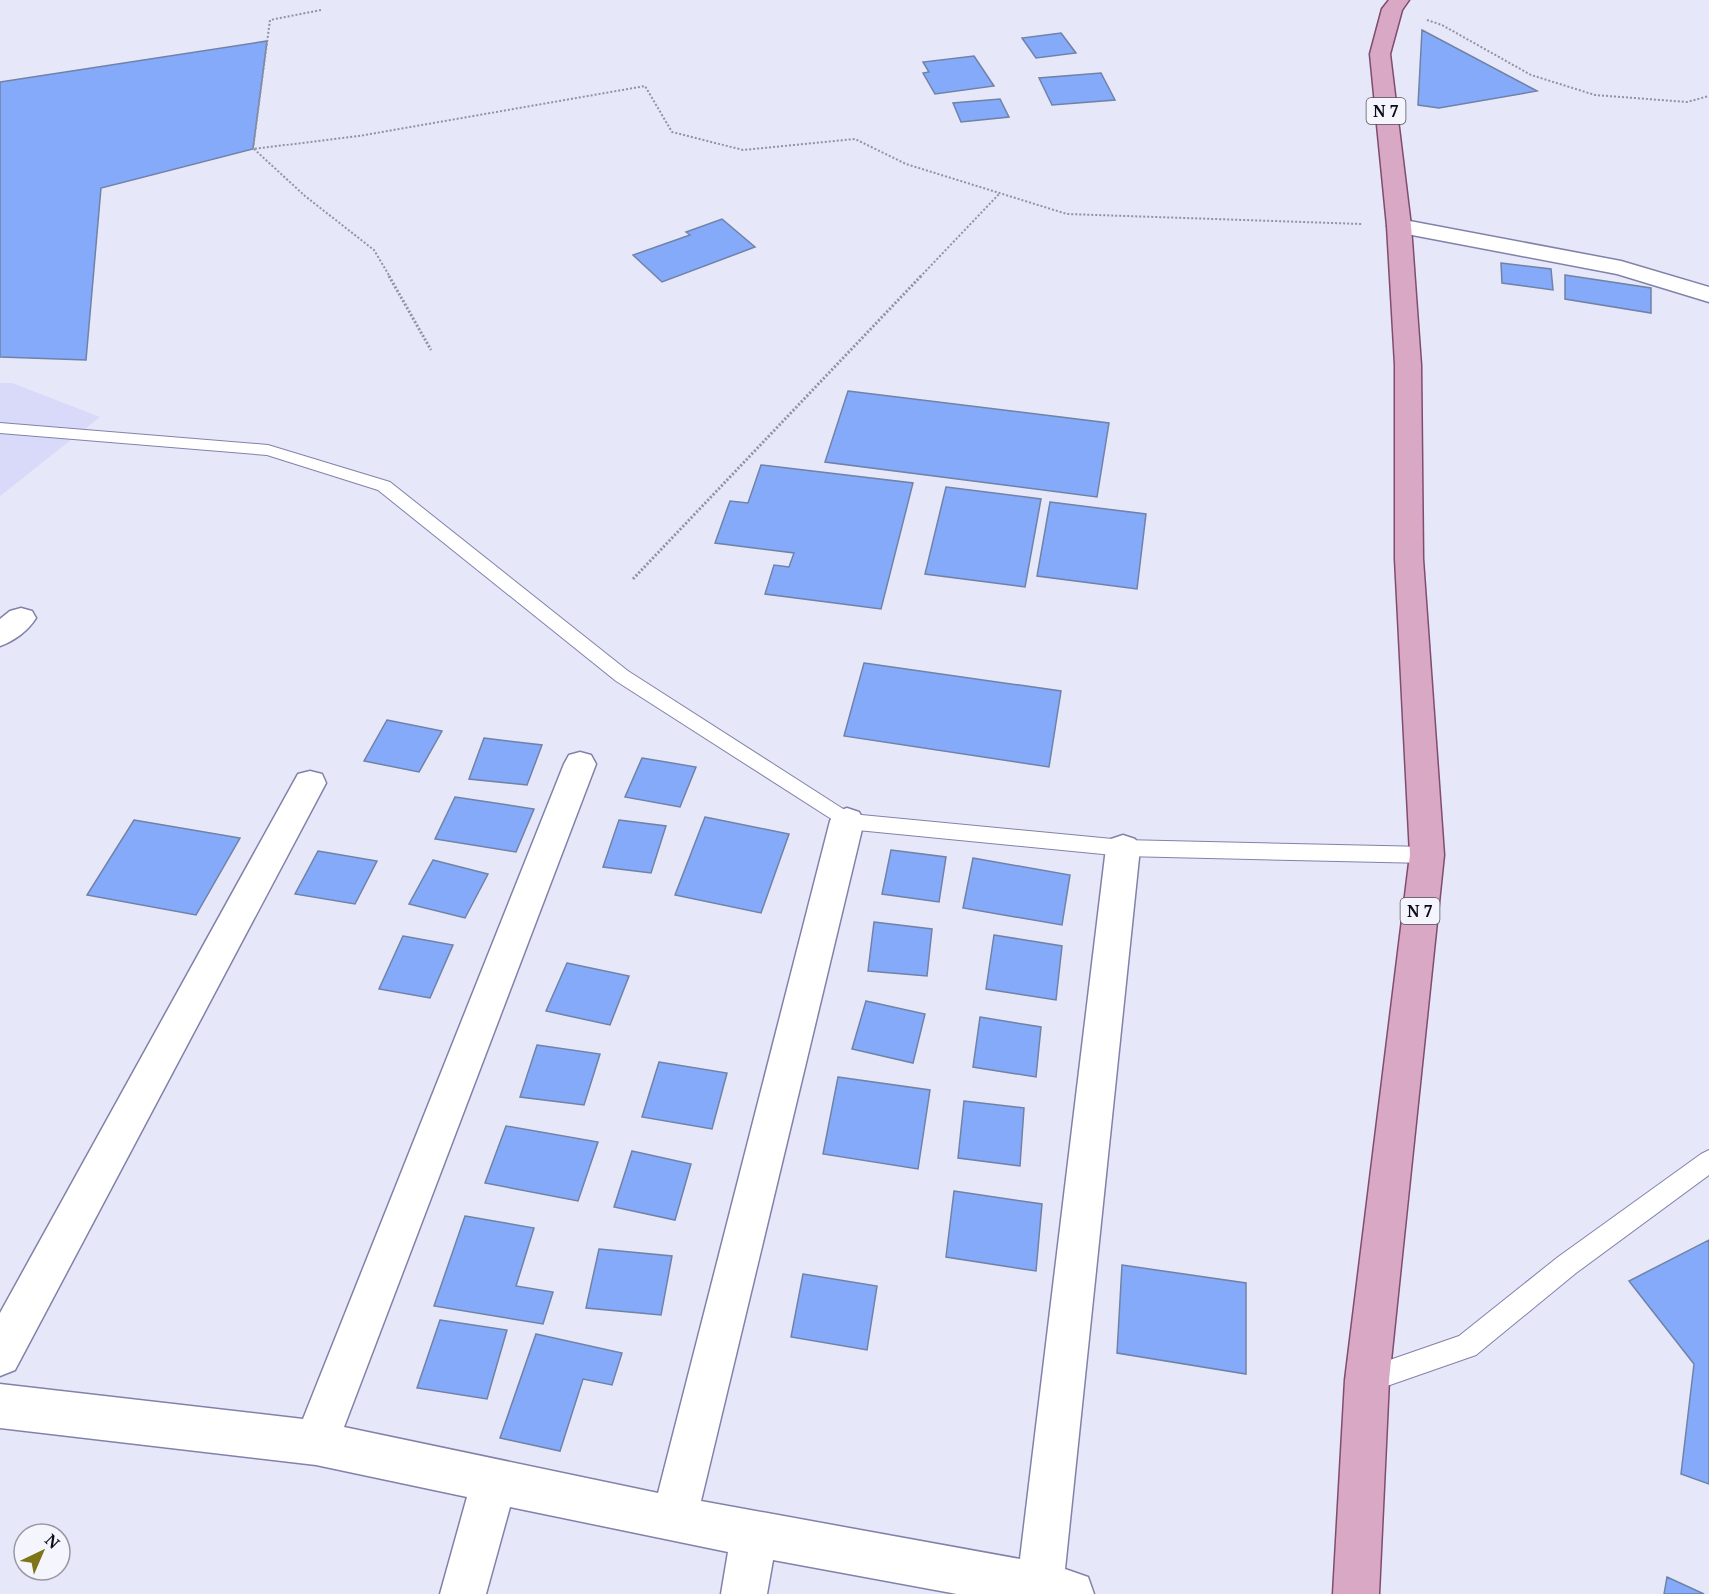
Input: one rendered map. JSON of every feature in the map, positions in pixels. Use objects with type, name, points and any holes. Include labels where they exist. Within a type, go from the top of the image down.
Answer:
[{"type":"main road","name":"N 7","points":[[1356,1594],[1367,1380],[1426,855],[1409,559],[1408,372],[1399,226],[1380,54],[1395,4]]},
{"type":"street","points":[[1399,226],[1621,268],[1709,295]]},
{"type":"street","points":[[316,1443],[580,764]]},
{"type":"street","points":[[0,1355],[310,783]]},
{"type":"street","points":[[674,1519],[847,821]]},
{"type":"street","points":[[0,1406],[316,1443],[495,1479],[674,1519],[1056,1590],[1123,848]]},
{"type":"street","points":[[464,1594],[495,1479]]},
{"type":"street","points":[[744,1594],[754,1534]]},
{"type":"lane","points":[[0,428],[268,450],[384,486],[622,676],[847,821],[1123,848],[1426,855]]},
{"type":"lane","points":[[1367,1380],[1467,1346],[1567,1265],[1709,1161]]},
{"type":"path","points":[[1395,4],[1442,24],[1480,48],[1531,75],[1595,95],[1687,102],[1709,96]]},
{"type":"path","points":[[253,149],[270,20],[321,10]]},
{"type":"path","points":[[253,149],[358,136],[645,86],[672,132],[743,150],[855,139],[906,164],[1067,214],[1399,226]]},
{"type":"path","points":[[253,149],[305,196],[374,250],[431,350]]},
{"type":"path","points":[[633,579],[1000,193]]},
{"type":"shaded area","points":[[0,383],[12,383],[100,417],[0,496]]},
{"type":"building","points":[[1422,30],[1537,91],[1439,108],[1418,105]]},
{"type":"building","points":[[1061,33],[1076,53],[1036,58],[1022,38]]},
{"type":"building","points":[[267,41],[253,149],[101,188],[86,360],[0,357],[0,82]]},
{"type":"building","points":[[974,56],[994,86],[935,94],[923,73],[929,72],[923,62]]},
{"type":"building","points":[[1101,73],[1115,100],[1052,105],[1039,78]]},
{"type":"building","points":[[1000,99],[1009,117],[961,122],[953,103]]},
{"type":"building","points":[[722,219],[755,247],[662,282],[633,255],[690,235],[686,232]]},
{"type":"building","points":[[1501,263],[1551,269],[1553,290],[1502,283]]},
{"type":"building","points":[[1565,275],[1651,288],[1651,313],[1565,299]]},
{"type":"building","points":[[848,391],[1109,423],[1097,497],[825,462]]},
{"type":"building","points":[[761,465],[913,483],[881,609],[765,594],[774,565],[789,567],[794,553],[715,543],[730,501],[748,503]]},
{"type":"building","points":[[946,487],[1041,499],[1025,587],[925,574]]},
{"type":"building","points":[[1050,502],[1146,514],[1137,589],[1037,576]]},
{"type":"building","points":[[864,663],[1061,691],[1049,767],[844,736]]},
{"type":"building","points":[[387,720],[442,731],[419,772],[364,761]]},
{"type":"building","points":[[484,738],[542,745],[527,785],[469,779]]},
{"type":"building","points":[[642,758],[696,767],[680,807],[625,797]]},
{"type":"building","points":[[455,797],[534,809],[516,852],[435,839]]},
{"type":"building","points":[[705,817],[789,834],[761,913],[675,895]]},
{"type":"building","points":[[134,820],[240,838],[196,915],[87,895]]},
{"type":"building","points":[[619,820],[666,826],[651,873],[603,867]]},
{"type":"building","points":[[891,850],[946,857],[939,902],[882,894]]},
{"type":"building","points":[[318,851],[377,861],[355,904],[295,894]]},
{"type":"building","points":[[973,858],[1070,875],[1062,925],[963,908]]},
{"type":"building","points":[[433,860],[488,874],[465,918],[409,904]]},
{"type":"building","points":[[874,922],[932,929],[927,976],[868,971]]},
{"type":"building","points":[[994,935],[1062,946],[1056,1000],[986,989]]},
{"type":"building","points":[[403,936],[453,945],[430,998],[379,989]]},
{"type":"building","points":[[567,963],[629,976],[610,1025],[546,1011]]},
{"type":"building","points":[[866,1001],[925,1014],[913,1063],[852,1049]]},
{"type":"building","points":[[980,1017],[1041,1027],[1036,1077],[973,1067]]},
{"type":"building","points":[[537,1045],[600,1054],[584,1105],[520,1097]]},
{"type":"building","points":[[659,1062],[727,1073],[712,1129],[642,1117]]},
{"type":"building","points":[[838,1077],[930,1090],[918,1169],[823,1154]]},
{"type":"building","points":[[964,1101],[1024,1108],[1020,1166],[958,1158]]},
{"type":"building","points":[[506,1126],[598,1142],[578,1201],[485,1183]]},
{"type":"building","points":[[632,1151],[691,1164],[675,1220],[614,1207]]},
{"type":"building","points":[[954,1191],[1042,1204],[1036,1271],[946,1257]]},
{"type":"building","points":[[465,1216],[534,1228],[516,1286],[553,1292],[543,1324],[434,1306]]},
{"type":"building","points":[[1709,1240],[1709,1484],[1681,1474],[1694,1364],[1629,1281]]},
{"type":"building","points":[[599,1249],[672,1256],[661,1315],[586,1308]]},
{"type":"building","points":[[1122,1265],[1246,1283],[1246,1374],[1117,1353]]},
{"type":"building","points":[[803,1274],[877,1286],[867,1350],[791,1337]]},
{"type":"building","points":[[440,1320],[507,1330],[487,1399],[417,1388]]},
{"type":"building","points":[[536,1334],[622,1353],[612,1385],[583,1379],[560,1451],[500,1438]]},
{"type":"building","points":[[1667,1577],[1704,1594],[1664,1594]]}]
